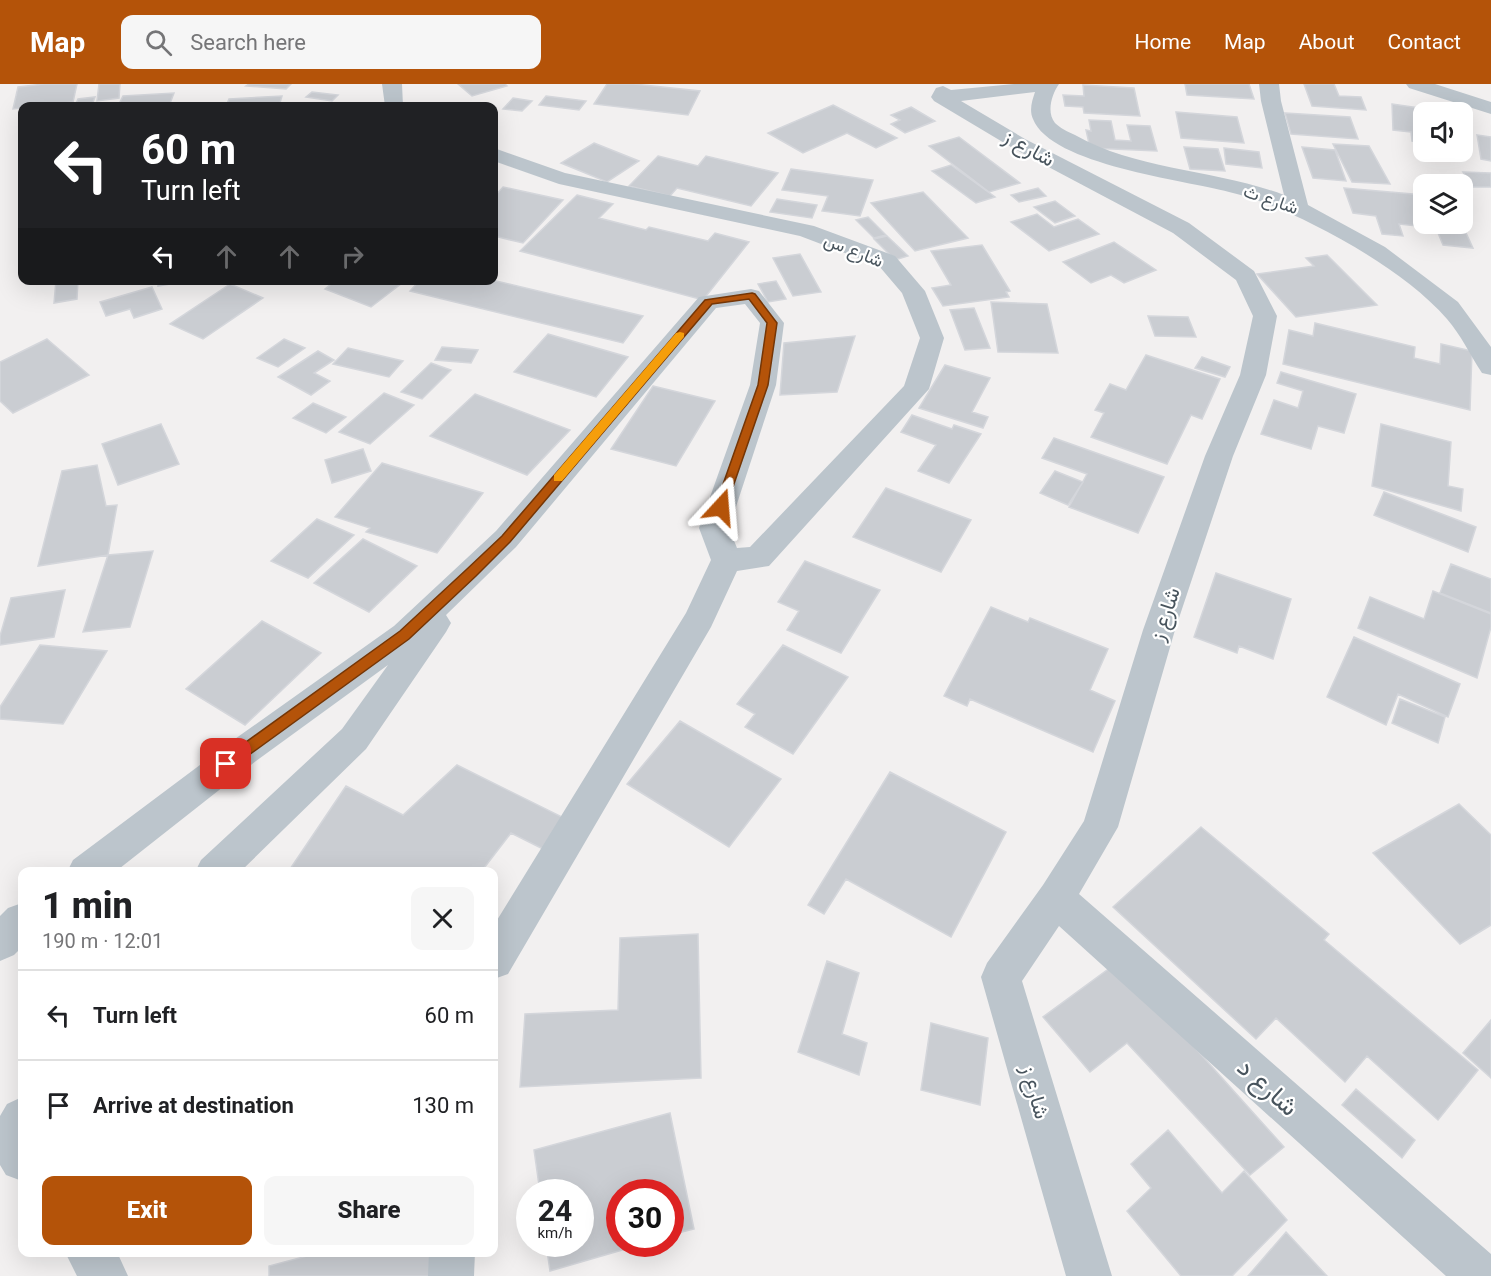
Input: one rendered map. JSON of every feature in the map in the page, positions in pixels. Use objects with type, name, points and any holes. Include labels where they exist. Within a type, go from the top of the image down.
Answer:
[{"type":"street","points":[[392,84],[394,102]]},
{"type":"street","points":[[943,91],[1048,84]]},
{"type":"street","name":"شارع ث","points":[[1048,84],[1039,105],[1041,116],[1048,127],[1075,145],[1130,165],[1237,187],[1297,206],[1360,241],[1451,309],[1491,367]]},
{"type":"street","points":[[1269,84],[1271,101],[1297,206]]},
{"type":"street","points":[[1416,84],[1491,108]]},
{"type":"street","name":"شارع ﺯ","points":[[943,91],[1018,143],[1181,228],[1246,276],[1265,316],[1253,375],[1219,456],[1167,608],[1100,827],[1056,898],[1001,977],[1089,1276]]},
{"type":"street","name":"شارع ﺱ","points":[[498,155],[560,178],[806,231],[887,261],[913,291],[932,338],[916,389],[742,559],[700,618],[498,953]]},
{"type":"street","points":[[93,867],[244,751],[405,635],[506,539],[708,302],[752,296],[772,323],[763,385],[714,528],[742,559]]},
{"type":"street","points":[[219,867],[354,740],[471,572]]},
{"type":"street","name":"شارع ﺩ","points":[[1056,898],[1481,1276]]},
{"type":"street","points":[[0,942],[18,925]]},
{"type":"street","points":[[18,1126],[10,1141],[18,1153]]},
{"type":"street","points":[[92,1257],[105,1276]]},
{"type":"street","points":[[451,1276],[452,1257]]},
{"type":"building","points":[[77,84],[73,102],[18,102],[18,108],[13,109],[18,87]]},
{"type":"building","points":[[99,84],[120,84],[119,98],[97,101]]},
{"type":"building","points":[[249,84],[291,84],[286,89],[246,86]]},
{"type":"building","points":[[458,84],[505,84],[507,86],[472,96]]},
{"type":"building","points":[[607,84],[634,84],[700,91],[688,115],[594,104]]},
{"type":"building","points":[[1185,84],[1249,84],[1254,99],[1187,95]]},
{"type":"building","points":[[1304,84],[1334,84],[1339,96],[1361,97],[1366,110],[1312,106]]},
{"type":"building","points":[[1083,85],[1134,88],[1140,116],[1084,113],[1083,107],[1065,106],[1063,95],[1084,96]]},
{"type":"building","points":[[312,92],[338,95],[332,101],[306,97]]},
{"type":"building","points":[[174,93],[171,102],[120,102],[123,96]]},
{"type":"building","points":[[282,96],[280,102],[228,102],[229,99]]},
{"type":"building","points":[[546,96],[586,101],[579,110],[539,105]]},
{"type":"building","points":[[95,97],[93,102],[77,102],[78,99]]},
{"type":"building","points":[[513,98],[532,101],[522,111],[503,109]]},
{"type":"building","points":[[1392,104],[1413,107],[1413,141],[1411,132],[1393,130]]},
{"type":"building","points":[[833,105],[897,138],[876,148],[847,133],[803,153],[768,133]]},
{"type":"building","points":[[911,107],[935,121],[905,133],[891,124],[900,120],[891,115]]},
{"type":"building","points":[[1176,112],[1237,117],[1244,143],[1181,138]]},
{"type":"building","points":[[1285,113],[1350,117],[1358,139],[1291,134]]},
{"type":"building","points":[[1089,120],[1111,121],[1115,140],[1131,141],[1127,125],[1150,126],[1157,151],[1090,148],[1086,130],[1091,131]]},
{"type":"building","points":[[1477,135],[1491,137],[1491,161],[1481,159]]},
{"type":"building","points":[[959,137],[1020,183],[989,192],[929,146]]},
{"type":"building","points":[[594,143],[639,161],[607,182],[561,163]]},
{"type":"building","points":[[1333,144],[1369,146],[1390,184],[1352,182]]},
{"type":"building","points":[[1184,147],[1218,149],[1225,171],[1190,169]]},
{"type":"building","points":[[1302,147],[1335,150],[1346,181],[1313,178]]},
{"type":"building","points":[[1224,148],[1259,152],[1262,168],[1226,164]]},
{"type":"building","points":[[658,156],[698,166],[706,156],[778,173],[751,206],[677,188],[670,196],[629,186]]},
{"type":"building","points":[[951,165],[995,197],[976,203],[932,171]]},
{"type":"building","points":[[791,169],[873,180],[860,216],[822,211],[828,196],[782,190]]},
{"type":"building","points":[[1463,172],[1491,173],[1491,187],[1473,187],[1473,174]]},
{"type":"building","points":[[503,187],[563,200],[523,243],[498,237],[498,193]]},
{"type":"building","points":[[1038,188],[1046,196],[1019,202],[1011,195]]},
{"type":"building","points":[[1344,188],[1413,194],[1413,226],[1399,224],[1403,236],[1382,234],[1376,216],[1353,213]]},
{"type":"building","points":[[923,192],[968,238],[915,251],[871,203]]},
{"type":"building","points":[[577,195],[613,204],[599,218],[646,230],[649,227],[708,241],[715,233],[749,242],[703,300],[520,251]]},
{"type":"building","points":[[777,199],[817,205],[812,218],[770,212]]},
{"type":"building","points":[[1055,201],[1075,216],[1055,223],[1034,207]]},
{"type":"building","points":[[1037,214],[1054,227],[1078,219],[1099,234],[1049,251],[1011,222]]},
{"type":"building","points":[[868,217],[886,235],[874,238],[856,220]]},
{"type":"building","points":[[1438,234],[1467,234],[1473,248],[1443,245]]},
{"type":"building","points":[[887,236],[908,256],[895,260],[874,239]]},
{"type":"building","points":[[1114,242],[1156,270],[1124,283],[1111,275],[1091,283],[1063,262]]},
{"type":"building","points":[[982,245],[1010,291],[1006,292],[1009,297],[943,306],[932,288],[951,285],[931,251]]},
{"type":"building","points":[[800,254],[821,292],[793,296],[773,258]]},
{"type":"building","points":[[1327,255],[1377,305],[1296,317],[1257,274],[1314,266],[1306,258]]},
{"type":"building","points":[[498,281],[643,316],[623,343],[410,291],[415,285],[498,285]]},
{"type":"building","points":[[776,281],[786,299],[768,302],[758,284]]},
{"type":"building","points":[[56,285],[78,285],[77,299],[54,303]]},
{"type":"building","points":[[228,285],[263,298],[203,339],[170,324]]},
{"type":"building","points":[[330,285],[400,285],[371,307],[325,289]]},
{"type":"building","points":[[152,287],[162,309],[134,318],[130,309],[106,316],[100,302]]},
{"type":"building","points":[[991,302],[1047,304],[1058,353],[998,352]]},
{"type":"building","points":[[974,308],[990,348],[965,350],[950,310]]},
{"type":"building","points":[[1148,316],[1188,317],[1196,337],[1155,336]]},
{"type":"building","points":[[1315,323],[1415,347],[1414,358],[1440,364],[1441,344],[1472,351],[1470,410],[1283,364],[1289,330],[1313,336]]},
{"type":"building","points":[[548,334],[628,357],[596,397],[514,372]]},
{"type":"building","points":[[855,336],[837,392],[780,395],[784,343]]},
{"type":"building","points":[[47,339],[89,375],[13,413],[0,401],[0,362]]},
{"type":"building","points":[[284,339],[305,348],[278,367],[257,358]]},
{"type":"building","points":[[442,347],[478,350],[471,363],[435,360]]},
{"type":"building","points":[[348,348],[403,361],[389,377],[333,364]]},
{"type":"building","points":[[318,351],[334,360],[314,373],[330,381],[311,395],[278,377]]},
{"type":"building","points":[[1146,355],[1220,379],[1202,419],[1191,415],[1167,464],[1091,437],[1104,413],[1095,410],[1110,384],[1126,390]]},
{"type":"building","points":[[1202,357],[1230,367],[1225,377],[1195,368]]},
{"type":"building","points":[[431,363],[451,370],[422,399],[401,392]]},
{"type":"building","points":[[945,365],[990,378],[972,412],[988,417],[983,428],[919,408]]},
{"type":"building","points":[[1281,372],[1356,394],[1344,433],[1318,426],[1311,449],[1261,434],[1274,400],[1298,408],[1303,391],[1277,383]]},
{"type":"building","points":[[653,386],[715,401],[676,466],[611,449]]},
{"type":"building","points":[[384,393],[414,405],[370,444],[339,432]]},
{"type":"building","points":[[475,394],[570,430],[527,475],[430,436]]},
{"type":"building","points":[[313,403],[346,417],[326,433],[293,418]]},
{"type":"building","points":[[912,415],[952,429],[954,425],[981,434],[949,483],[918,471],[936,445],[901,432]]},
{"type":"building","points":[[161,424],[179,464],[118,485],[102,444]]},
{"type":"building","points":[[1381,424],[1451,442],[1448,486],[1463,489],[1461,511],[1372,486]]},
{"type":"building","points":[[1054,438],[1164,477],[1138,533],[1069,507],[1087,474],[1042,458]]},
{"type":"building","points":[[363,449],[371,471],[332,483],[325,460]]},
{"type":"building","points":[[382,463],[483,493],[437,553],[366,532],[370,528],[335,517]]},
{"type":"building","points":[[97,465],[106,506],[117,505],[108,555],[38,566],[62,471]]},
{"type":"building","points":[[1055,471],[1083,482],[1068,505],[1040,493]]},
{"type":"building","points":[[886,488],[971,520],[941,572],[853,537]]},
{"type":"building","points":[[1384,492],[1476,527],[1468,552],[1374,515]]},
{"type":"building","points":[[317,519],[354,535],[308,578],[271,561]]},
{"type":"building","points":[[363,539],[417,566],[369,612],[314,583]]},
{"type":"building","points":[[153,551],[130,627],[83,632],[108,555]]},
{"type":"building","points":[[805,561],[880,590],[841,653],[787,630],[799,611],[778,602]]},
{"type":"building","points":[[1451,564],[1491,579],[1491,613],[1440,593]]},
{"type":"building","points":[[1216,573],[1291,599],[1273,659],[1239,646],[1237,653],[1194,637]]},
{"type":"building","points":[[65,590],[54,637],[0,645],[0,636],[11,598]]},
{"type":"building","points":[[1433,591],[1491,614],[1491,627],[1477,678],[1358,628],[1370,597],[1424,619]]},
{"type":"building","points":[[991,607],[1028,622],[1030,618],[1108,649],[1090,690],[1115,701],[1093,752],[970,699],[967,706],[944,696]]},
{"type":"building","points":[[262,621],[321,653],[245,725],[186,689]]},
{"type":"building","points":[[1354,637],[1460,684],[1448,717],[1398,694],[1386,725],[1327,697]]},
{"type":"building","points":[[40,645],[107,651],[63,724],[0,719],[0,707]]},
{"type":"building","points":[[783,645],[848,677],[793,754],[745,727],[755,714],[737,704]]},
{"type":"building","points":[[1400,699],[1445,717],[1438,743],[1392,723]]},
{"type":"building","points":[[680,721],[781,779],[729,847],[627,784]]},
{"type":"building","points":[[457,765],[570,821],[549,852],[511,833],[485,867],[291,867],[346,786],[403,815]]},
{"type":"building","points":[[890,772],[1006,832],[951,937],[846,879],[824,914],[808,905]]},
{"type":"building","points":[[1459,804],[1491,835],[1491,925],[1460,944],[1373,853]]},
{"type":"building","points":[[1201,827],[1329,934],[1324,940],[1478,1070],[1438,1120],[1367,1056],[1345,1082],[1276,1018],[1256,1039],[1113,907]]},
{"type":"building","points":[[698,934],[701,1078],[520,1087],[525,1014],[618,1010],[620,938]]},
{"type":"building","points":[[827,961],[859,973],[842,1034],[867,1043],[859,1075],[798,1052]]},
{"type":"building","points":[[1118,962],[1284,1147],[1250,1175],[1127,1043],[1090,1072],[1043,1017]]},
{"type":"building","points":[[1491,1020],[1491,1078],[1463,1053]]},
{"type":"building","points":[[931,1023],[988,1038],[980,1105],[921,1090]]},
{"type":"building","points":[[1356,1089],[1415,1140],[1402,1158],[1342,1105]]},
{"type":"building","points":[[670,1113],[684,1179],[606,1179],[606,1255],[550,1271],[548,1257],[594,1257],[594,1179],[538,1179],[534,1150]]},
{"type":"building","points":[[1168,1130],[1222,1193],[1244,1171],[1287,1220],[1232,1276],[1181,1276],[1127,1211],[1151,1188],[1131,1164]]},
{"type":"building","points":[[684,1181],[694,1229],[684,1232]]},
{"type":"building","points":[[1286,1232],[1327,1276],[1248,1276]]},
{"type":"building","points":[[303,1257],[436,1257],[437,1276],[269,1276],[269,1266]]},
{"type":"slow traffic","points":[[558,478],[680,335]]},
{"type":"route","points":[[226,764],[405,635],[506,539],[708,302],[752,296],[772,323],[763,385],[721,507]]}]
